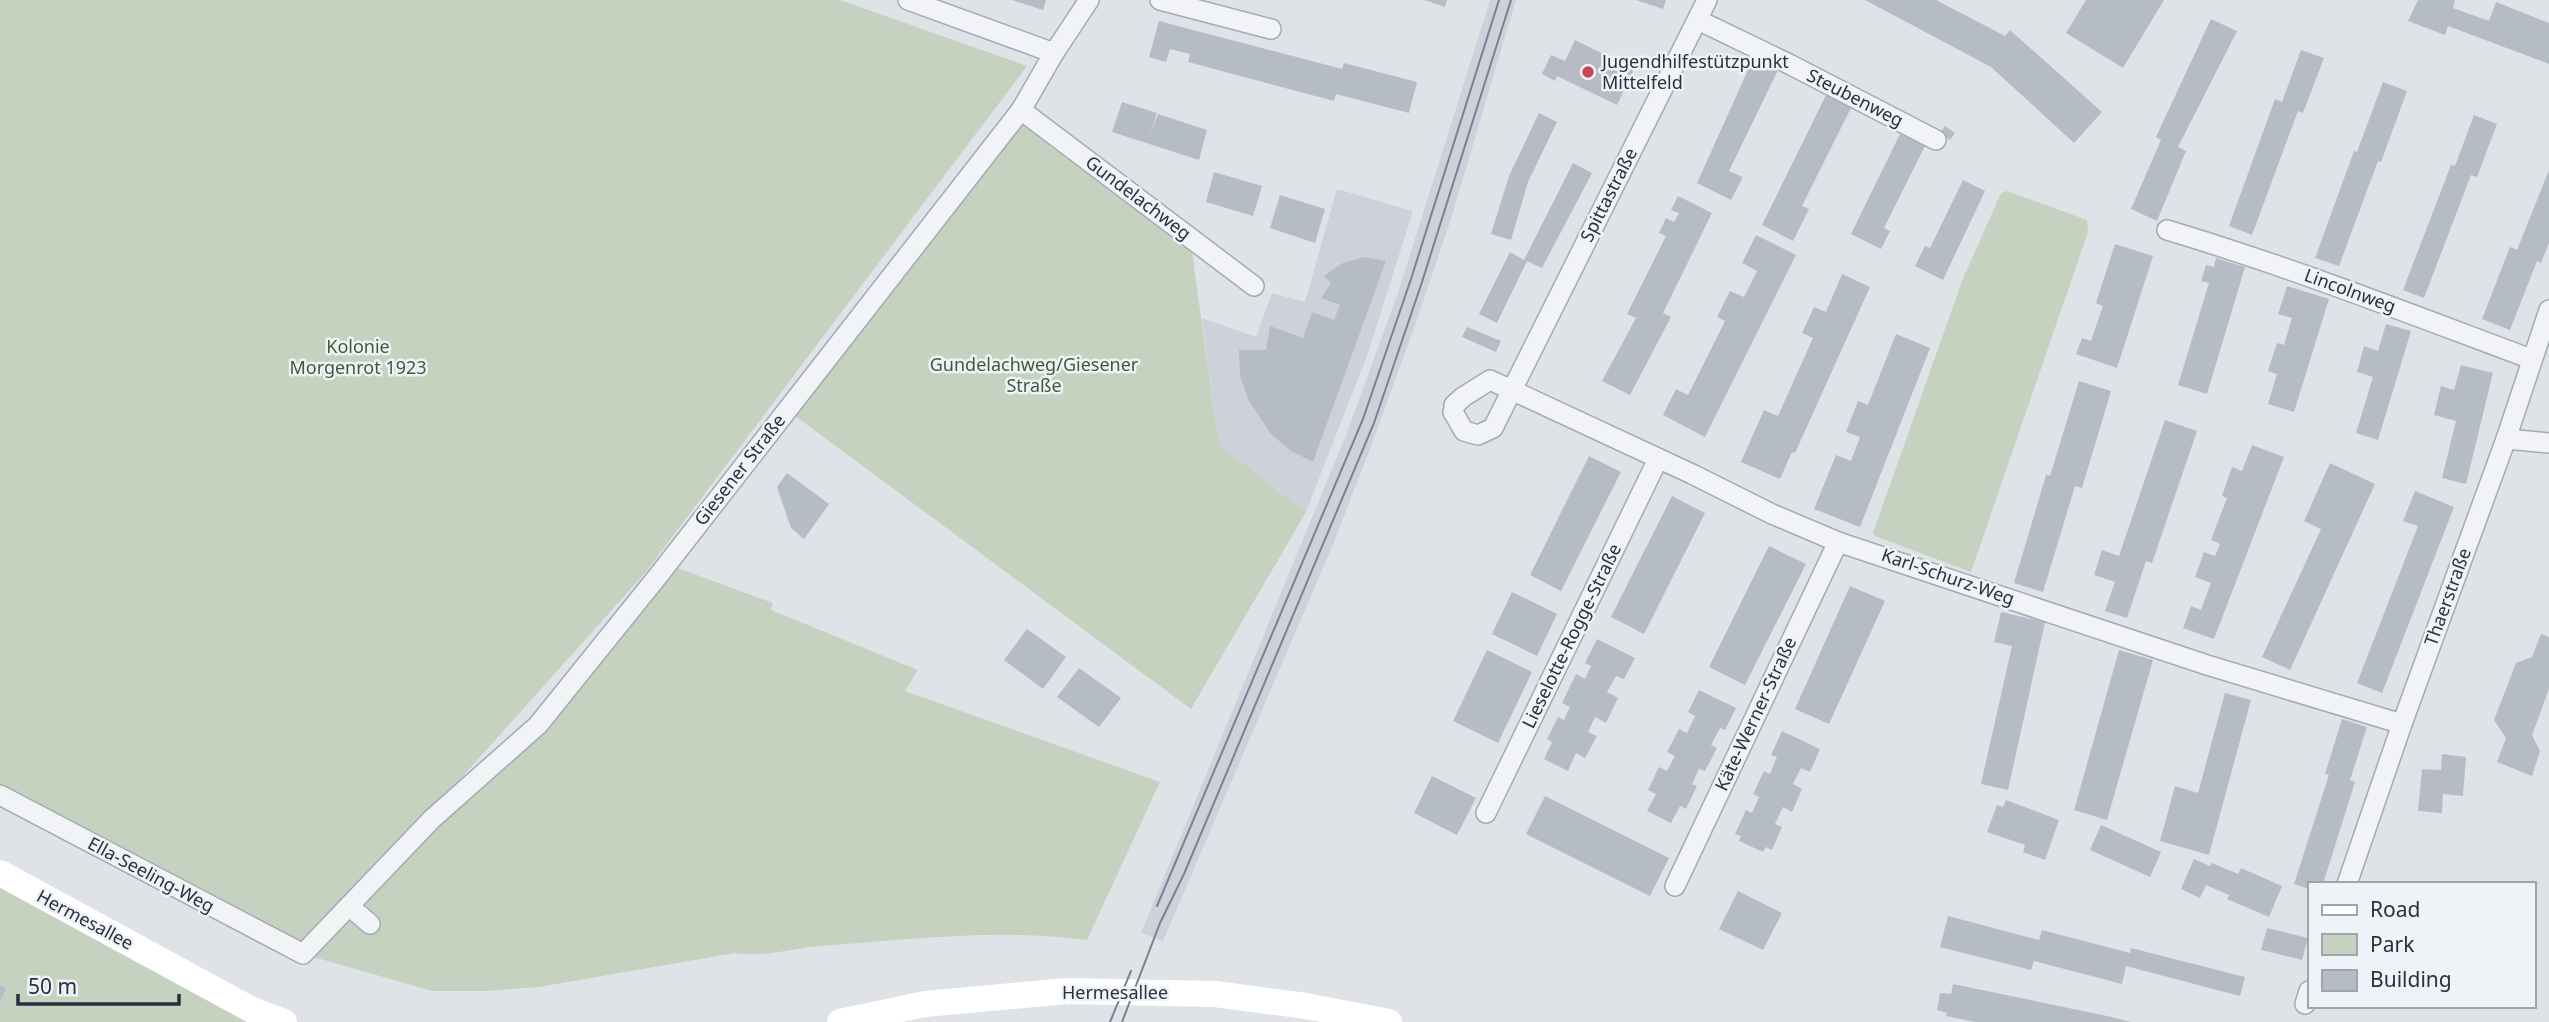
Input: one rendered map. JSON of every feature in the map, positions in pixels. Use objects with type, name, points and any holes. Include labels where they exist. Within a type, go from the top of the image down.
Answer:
[{"type":"main road","name":"Hermesallee","points":[[0,873],[252,1010],[284,1022]]},
{"type":"main road","name":"Hermesallee","points":[[841,1022],[925,1004],[1067,991],[1215,994],[1306,1006],[1389,1022]]},
{"type":"street","points":[[908,0],[1054,53]]},
{"type":"street","name":"Giesener Straße","points":[[303,954],[432,819],[538,726],[1021,110],[1089,0]]},
{"type":"street","points":[[1160,0],[1272,29]]},
{"type":"street","name":"Spittastraße","points":[[1510,390],[1490,380],[1458,401],[1453,412],[1457,422],[1464,431],[1478,435],[1493,428],[1707,0]]},
{"type":"street","name":"Steubenweg","points":[[1698,20],[1936,141]]},
{"type":"street","name":"Gundelachweg","points":[[1021,110],[1254,286]]},
{"type":"street","name":"Lincolnweg","points":[[2167,230],[2325,281],[2531,359]]},
{"type":"street","name":"Thaerstraße","points":[[2348,882],[2506,439],[2549,310]]},
{"type":"street","name":"Karl-Schurz-Weg","points":[[1510,390],[1803,529],[2207,665],[2402,724]]},
{"type":"street","points":[[2506,439],[2549,443]]},
{"type":"street","name":"Lieselotte-Rogge-Straße","points":[[1486,813],[1658,459]]},
{"type":"street","name":"Käte-Werner-Straße","points":[[1675,886],[1838,542]]},
{"type":"street","name":"Ella-Seeling-Weg","points":[[0,795],[303,954]]},
{"type":"street","points":[[349,906],[370,923]]},
{"type":"shaded area","points":[[1490,0],[1516,0],[1451,219],[1414,328],[1332,547],[1163,941],[1141,933],[1346,435],[1398,293]]},
{"type":"shaded area","points":[[1337,189],[1413,211],[1368,353],[1306,512],[1219,445],[1202,318],[1256,337],[1272,293],[1305,302]]},
{"type":"green space","name":"Kolonie Morgenrot 1923","points":[[0,0],[840,0],[1027,66],[645,573],[325,930],[538,725],[667,564],[773,603],[771,610],[918,670],[905,691],[1160,782],[1087,940],[1021,935],[920,938],[820,946],[767,954],[735,953],[539,987],[432,991],[303,954],[0,792]]},
{"type":"green space","name":"Gundelachweg/Giesener Straße","points":[[1021,110],[1190,238],[1219,445],[1306,512],[1191,709],[787,410]]},
{"type":"green space","points":[[2007,191],[2087,220],[2088,232],[1971,572],[1873,533],[1962,281],[2001,193]]},
{"type":"green space","points":[[0,873],[284,1022],[0,1022]]},
{"type":"building","points":[[1012,0],[1046,0],[1043,10]]},
{"type":"building","points":[[1424,0],[1447,0],[1445,7]]},
{"type":"building","points":[[1636,0],[1666,0],[1663,9]]},
{"type":"building","points":[[1865,0],[1936,0],[2005,36],[2010,30],[2102,112],[2074,143],[1991,67]]},
{"type":"building","points":[[2086,0],[2164,0],[2123,68],[2066,33]]},
{"type":"building","points":[[2418,0],[2455,0],[2453,8],[2489,21],[2496,2],[2549,23],[2549,64],[2448,26],[2445,35],[2408,21]]},
{"type":"building","points":[[2211,19],[2237,31],[2178,147],[2186,151],[2157,221],[2131,209],[2161,140],[2156,137]]},
{"type":"building","points":[[1159,21],[1342,69],[1344,63],[1417,82],[1409,113],[1336,94],[1334,101],[1188,62],[1190,54],[1170,49],[1166,62],[1149,57]]},
{"type":"building","name":"Jugendhilfestützpunkt Mittelfeld","points":[[1575,40],[1634,69],[1617,105],[1557,76],[1555,81],[1542,74],[1551,55],[1565,61]]},
{"type":"building","points":[[2301,50],[2324,58],[2303,113],[2298,111],[2252,235],[2229,226],[2275,99],[2282,102]]},
{"type":"building","points":[[1753,59],[1778,70],[1729,171],[1743,177],[1731,200],[1697,183]]},
{"type":"building","points":[[2383,82],[2407,91],[2339,266],[2315,258],[2354,151],[2357,152]]},
{"type":"building","points":[[1826,95],[1851,108],[1802,206],[1809,209],[1793,241],[1762,225]]},
{"type":"building","points":[[1122,102],[1157,113],[1150,134],[1158,114],[1207,130],[1199,160],[1112,132]]},
{"type":"building","points":[[1539,113],[1557,122],[1528,182],[1511,240],[1491,234],[1509,176]]},
{"type":"building","points":[[2474,115],[2497,124],[2477,177],[2471,175],[2424,298],[2403,290],[2451,165],[2455,166]]},
{"type":"building","points":[[1945,126],[1955,133],[1950,140],[1940,133]]},
{"type":"building","points":[[1900,134],[1925,146],[1884,228],[1890,231],[1881,249],[1851,234]]},
{"type":"building","points":[[1573,163],[1592,173],[1542,268],[1527,261],[1497,323],[1479,314],[1510,252],[1524,260]]},
{"type":"building","points":[[2549,170],[2549,243],[2541,263],[2537,261],[2510,330],[2482,319],[2510,247],[2517,250]]},
{"type":"building","points":[[1214,172],[1262,186],[1253,216],[1206,202]]},
{"type":"building","points":[[1963,180],[1985,191],[1943,280],[1915,266],[1925,246],[1930,248]]},
{"type":"building","points":[[1280,195],[1325,209],[1315,243],[1270,228]]},
{"type":"building","points":[[1678,196],[1712,213],[1663,313],[1671,317],[1630,395],[1602,381],[1636,318],[1627,314],[1666,236],[1659,233],[1666,218],[1674,222],[1679,213],[1671,210]]},
{"type":"building","points":[[1756,235],[1796,255],[1705,437],[1663,415],[1676,389],[1688,395],[1725,321],[1717,317],[1730,291],[1744,297],[1757,271],[1742,263]]},
{"type":"building","points":[[2115,244],[2153,256],[2117,368],[2076,354],[2082,338],[2091,341],[2103,306],[2096,303]]},
{"type":"building","points":[[1364,257],[1386,261],[1313,462],[1291,451],[1271,434],[1249,401],[1240,376],[1239,350],[1266,350],[1270,326],[1303,338],[1312,312],[1334,320],[1340,305],[1321,298],[1331,283],[1324,276],[1343,263]]},
{"type":"building","points":[[2216,258],[2245,267],[2207,394],[2178,385],[2209,283],[2201,281],[2206,265],[2214,267]]},
{"type":"building","points":[[1842,274],[1870,287],[1795,453],[1792,452],[1780,479],[1741,462],[1764,410],[1778,416],[1813,338],[1802,333],[1814,307],[1826,312]]},
{"type":"building","points":[[2287,286],[2329,299],[2294,412],[2268,404],[2277,374],[2268,371],[2277,343],[2284,345],[2292,318],[2278,314]]},
{"type":"building","points":[[2386,324],[2411,331],[2378,440],[2356,433],[2373,377],[2357,372],[2364,346],[2378,351]]},
{"type":"building","points":[[1467,327],[1501,341],[1496,352],[1462,337]]},
{"type":"building","points":[[1896,334],[1930,348],[1860,527],[1814,509],[1836,455],[1851,461],[1860,437],[1846,432],[1858,401],[1868,405]]},
{"type":"building","points":[[2461,365],[2493,373],[2466,484],[2442,478],[2456,421],[2434,415],[2441,386],[2454,390]]},
{"type":"building","points":[[2079,381],[2111,391],[2082,488],[2075,486],[2043,592],[2014,583],[2046,475],[2050,476]]},
{"type":"building","points":[[2165,420],[2197,431],[2152,563],[2146,561],[2127,618],[2105,611],[2115,582],[2094,575],[2102,550],[2119,556]]},
{"type":"building","points":[[2252,445],[2284,457],[2214,639],[2183,628],[2191,606],[2201,610],[2211,583],[2195,577],[2204,552],[2215,556],[2220,544],[2211,540],[2227,498],[2222,496],[2232,467],[2242,471]]},
{"type":"building","points":[[1589,456],[1621,472],[1561,591],[1530,575]]},
{"type":"building","points":[[2330,463],[2375,484],[2290,670],[2262,657],[2321,529],[2304,521]]},
{"type":"building","points":[[787,473],[829,504],[804,539],[791,528],[777,487]]},
{"type":"building","points":[[2415,491],[2454,507],[2382,693],[2357,683],[2418,526],[2403,521]]},
{"type":"building","points":[[1672,496],[1705,513],[1644,634],[1611,617]]},
{"type":"building","points":[[1769,546],[1806,564],[1745,685],[1709,667]]},
{"type":"building","points":[[1850,586],[1885,601],[1829,724],[1795,709]]},
{"type":"building","points":[[1512,592],[1557,614],[1537,656],[1492,634]]},
{"type":"building","points":[[2001,612],[2045,622],[2008,790],[1981,784],[2012,646],[1994,642]]},
{"type":"building","points":[[1027,629],[1066,657],[1043,689],[1004,660]]},
{"type":"building","points":[[2541,634],[2549,637],[2549,689],[2532,735],[2540,751],[2532,776],[2497,762],[2506,738],[2494,720],[2516,663],[2532,657]]},
{"type":"building","points":[[1597,639],[1635,658],[1624,679],[1616,676],[1607,692],[1618,698],[1606,723],[1595,717],[1588,732],[1597,736],[1585,758],[1576,753],[1568,771],[1544,759],[1552,742],[1547,739],[1558,717],[1564,720],[1570,707],[1562,703],[1576,674],[1585,679],[1591,666],[1585,663]]},
{"type":"building","points":[[1487,650],[1532,672],[1498,743],[1453,721]]},
{"type":"building","points":[[2119,650],[2153,660],[2107,820],[2074,810]]},
{"type":"building","points":[[1079,668],[1121,698],[1099,727],[1057,697]]},
{"type":"building","points":[[1699,690],[1736,708],[1725,730],[1720,728],[1711,745],[1717,748],[1705,771],[1699,769],[1692,784],[1697,786],[1686,809],[1680,806],[1671,823],[1647,811],[1656,794],[1648,790],[1659,767],[1667,771],[1675,756],[1667,752],[1679,729],[1687,733],[1695,716],[1688,712]]},
{"type":"building","points":[[2225,693],[2251,700],[2209,855],[2160,841],[2175,786],[2198,793]]},
{"type":"building","points":[[2342,719],[2367,727],[2350,780],[2355,782],[2324,882],[2308,882],[2308,889],[2294,884],[2329,775],[2325,774]]},
{"type":"building","points":[[1782,731],[1820,749],[1810,772],[1801,768],[1793,784],[1802,789],[1792,812],[1783,807],[1775,824],[1782,827],[1772,850],[1766,847],[1763,852],[1739,841],[1741,836],[1735,834],[1746,810],[1752,813],[1759,797],[1753,794],[1764,771],[1770,774],[1777,757],[1771,755]]},
{"type":"building","points":[[2442,754],[2466,757],[2463,796],[2443,794],[2442,813],[2418,811],[2422,769],[2441,770]]},
{"type":"building","points":[[1432,776],[1476,798],[1457,835],[1414,813]]},
{"type":"building","points":[[1545,796],[1669,858],[1650,896],[1526,834]]},
{"type":"building","points":[[2006,800],[2059,820],[2045,860],[2023,852],[2025,845],[1987,832],[1997,805],[2003,807]]},
{"type":"building","points":[[2101,825],[2161,852],[2150,877],[2090,850]]},
{"type":"building","points":[[2194,859],[2238,874],[2241,868],[2282,886],[2269,917],[2227,899],[2229,895],[2206,885],[2200,898],[2181,889]]},
{"type":"building","points":[[1738,891],[1782,913],[1763,950],[1719,929]]},
{"type":"building","points":[[1948,916],[2039,940],[2042,930],[2130,953],[2131,948],[2245,977],[2240,996],[2126,966],[2122,984],[2034,961],[2031,970],[1940,947]]},
{"type":"building","points":[[2267,928],[2308,938],[2302,960],[2261,950]]},
{"type":"building","points":[[1953,984],[2131,1022],[1975,1022],[1946,1016],[1947,1013],[1937,1010],[1940,993],[1951,994]]},
{"type":"building","points":[[0,986],[6,989],[0,1001]]},
{"type":"tram line","points":[[1157,906],[1363,419],[1411,279],[1499,0]]},
{"type":"tram line","points":[[1122,1022],[1160,923],[1184,874],[1374,423],[1422,282],[1511,0]]},
{"type":"tram line","points":[[1110,1022],[1131,971]]},
{"type":"place","name":"Jugendhilfestützpunkt Mittelfeld","points":[[1588,72]]}]
